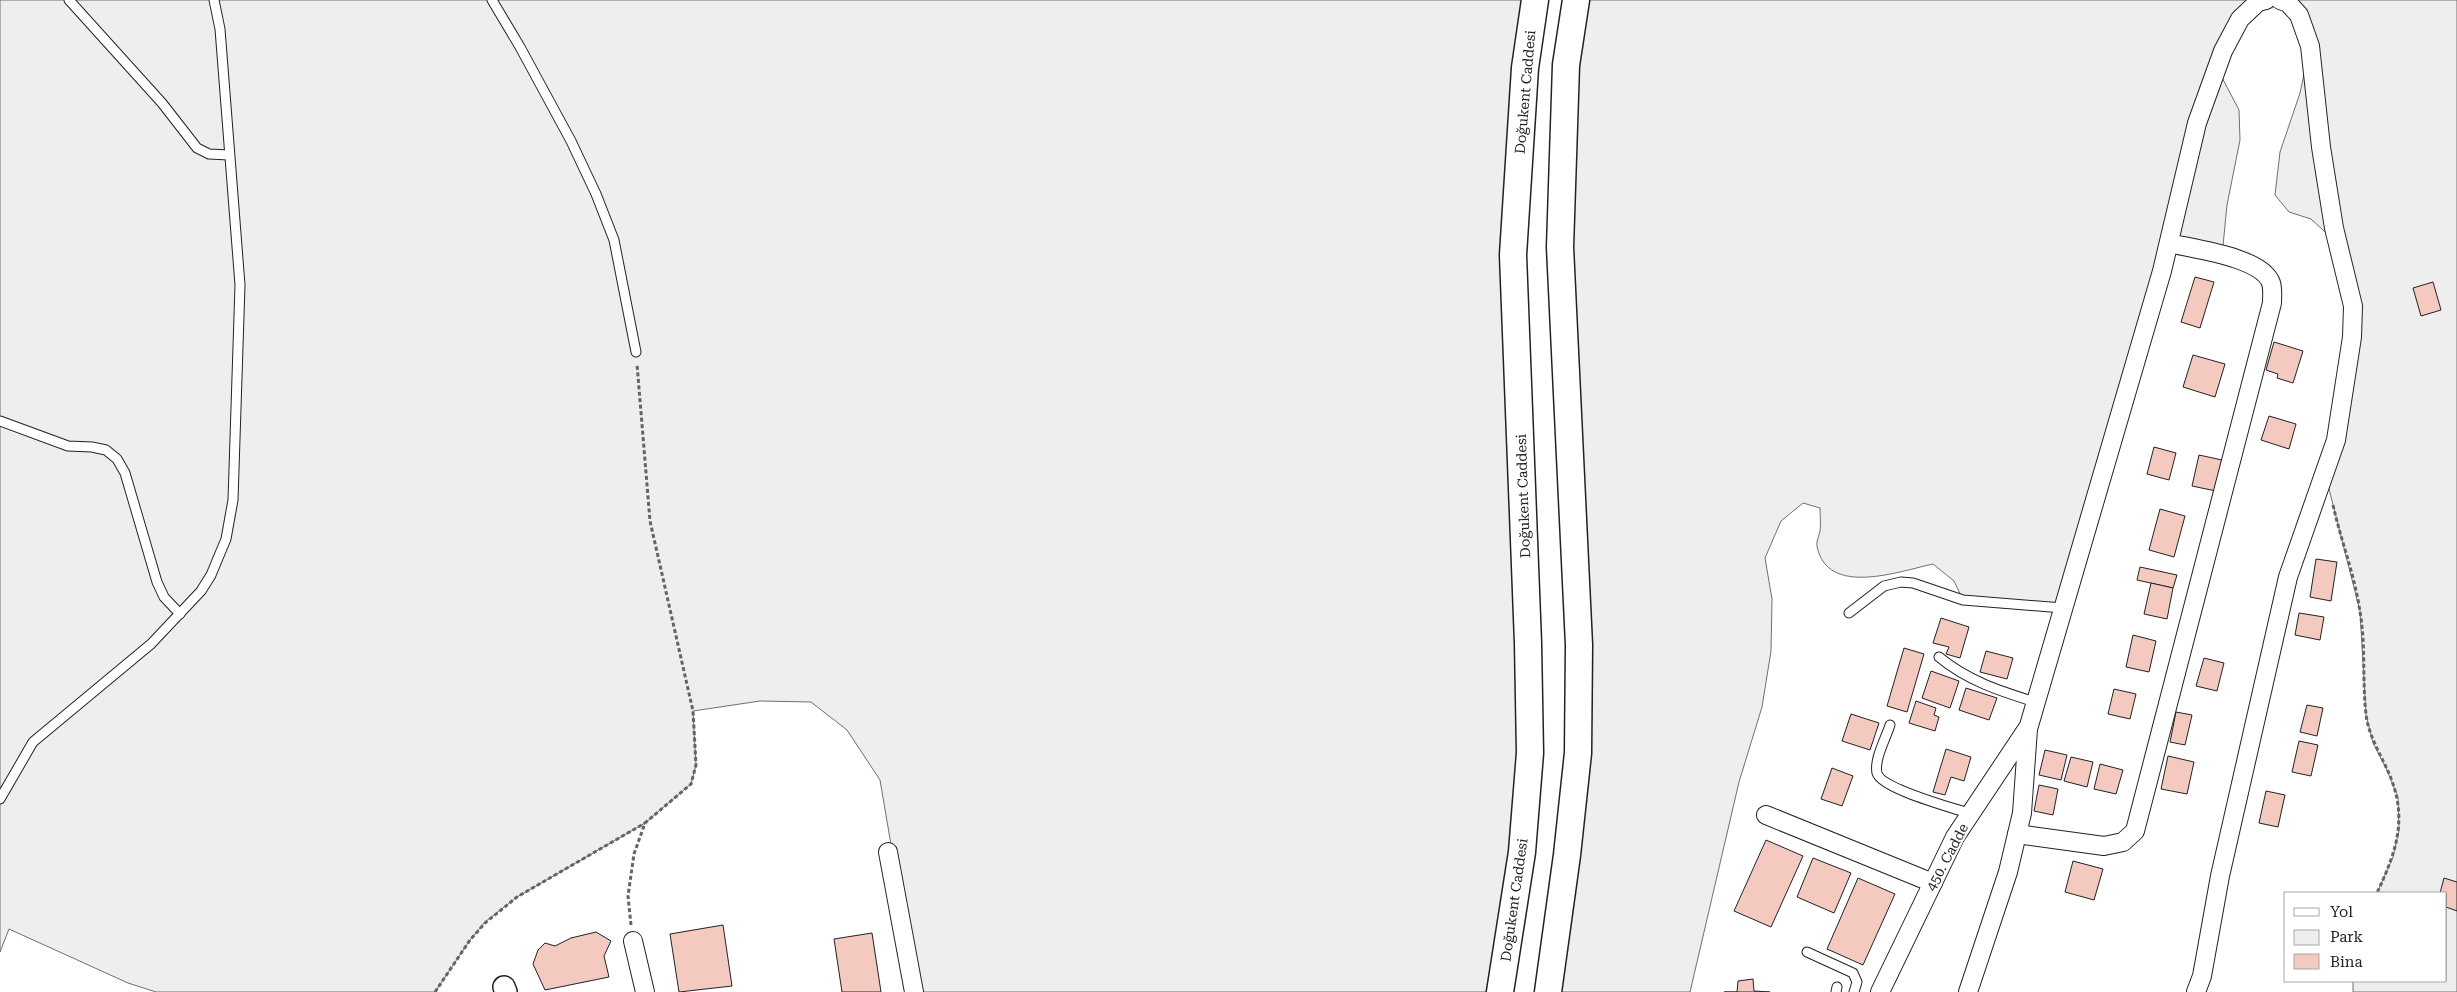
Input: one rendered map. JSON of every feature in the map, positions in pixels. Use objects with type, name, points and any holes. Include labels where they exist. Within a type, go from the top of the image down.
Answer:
[{"type":"main road","name":"Doğukent Caddesi","points":[[1500,992],[1522,852],[1530,753],[1528,643],[1513,255],[1525,68],[1535,0]]},
{"type":"main road","points":[[1548,992],[1567,855],[1578,753],[1579,645],[1560,247],[1566,64],[1576,0]]},
{"type":"street","points":[[1968,992],[2008,872],[2022,813],[2028,729],[2035,702],[2168,243],[2197,124],[2223,52],[2240,19],[2258,2],[2266,0]]},
{"type":"street","points":[[2196,992],[2202,976],[2220,876],[2288,577],[2336,440],[2352,338],[2353,306],[2332,219],[2321,147],[2310,46],[2299,14],[2288,3],[2280,0]]},
{"type":"street","points":[[2017,834],[2104,846],[2122,842],[2135,830],[2270,312],[2272,303],[2271,283],[2261,269],[2246,262],[2168,243]]},
{"type":"street","name":"450. Cadde","points":[[1880,992],[1955,837],[2028,729]]},
{"type":"street","points":[[1766,815],[1933,883]]},
{"type":"street","points":[[888,852],[914,992]]},
{"type":"street","points":[[633,941],[645,992]]},
{"type":"lane","points":[[68,0],[98,29],[162,103],[197,148],[209,154],[229,155]]},
{"type":"lane","points":[[0,799],[33,742],[151,644],[201,591],[211,575],[226,539],[233,500],[240,285],[220,29],[214,0]]},
{"type":"lane","points":[[492,0],[534,73],[596,194],[614,240],[636,352]]},
{"type":"lane","points":[[0,421],[68,446],[99,448],[118,459],[125,473],[157,582],[164,597],[180,614]]},
{"type":"lane","points":[[1849,614],[1884,586],[1901,582],[1913,583],[1963,600],[2063,608]]},
{"type":"lane","points":[[1939,657],[1959,673],[1986,686],[2035,702]]},
{"type":"lane","points":[[1890,725],[1876,766],[1878,775],[1884,781],[1905,792],[1971,814]]},
{"type":"lane","points":[[1807,952],[1853,973],[1857,982],[1854,992]]},
{"type":"path","points":[[435,992],[470,940],[485,922],[517,897],[645,823],[691,784],[696,765],[693,711],[650,521],[636,352]]},
{"type":"path","points":[[2331,497],[2360,611],[2366,715],[2373,744],[2386,768],[2398,797],[2399,830],[2393,858],[2377,892]]},
{"type":"path","points":[[633,941],[628,896],[634,854],[645,823]]},
{"type":"green space","points":[[0,0],[1535,0],[1513,255],[1528,643],[1500,992],[916,992],[880,780],[847,730],[811,702],[760,701],[693,711],[696,765],[691,784],[645,823],[517,897],[485,922],[470,940],[435,992],[156,992],[128,983],[9,929],[0,952]]},
{"type":"green space","points":[[1576,0],[2266,0],[2257,2],[2217,68],[2239,110],[2240,140],[2227,205],[2222,256],[2169,243],[2063,608],[1963,600],[1954,581],[1933,564],[1866,577],[1849,576],[1835,572],[1824,562],[1817,546],[1820,528],[1820,508],[1803,503],[1781,521],[1765,558],[1772,599],[1771,651],[1762,707],[1739,782],[1690,992],[1548,992],[1578,753],[1560,247]]},
{"type":"green space","points":[[2280,0],[2457,0],[2457,992],[2353,992],[2353,982],[2447,982],[2447,892],[2377,892],[2393,857],[2399,830],[2398,797],[2373,743],[2366,715],[2360,611],[2329,489],[2328,462],[2352,337],[2338,244],[2311,219],[2289,212],[2275,195],[2280,152],[2300,93],[2310,46]]},
{"type":"building","points":[[2195,277],[2214,282],[2200,328],[2181,322]]},
{"type":"building","points":[[2433,282],[2441,310],[2421,316],[2413,288]]},
{"type":"building","points":[[2274,342],[2303,351],[2293,383],[2277,378],[2278,374],[2266,370]]},
{"type":"building","points":[[2193,355],[2225,364],[2215,397],[2183,387]]},
{"type":"building","points":[[2269,416],[2296,424],[2289,449],[2261,440]]},
{"type":"building","points":[[2154,447],[2176,453],[2169,480],[2147,474]]},
{"type":"building","points":[[2199,455],[2222,460],[2216,491],[2192,486]]},
{"type":"building","points":[[2160,509],[2185,516],[2174,557],[2149,550]]},
{"type":"building","points":[[2316,559],[2337,562],[2331,601],[2310,597]]},
{"type":"building","points":[[2140,567],[2177,575],[2173,588],[2137,580]]},
{"type":"building","points":[[2151,583],[2173,588],[2167,619],[2144,614]]},
{"type":"building","points":[[2299,613],[2324,617],[2320,640],[2295,635]]},
{"type":"building","points":[[1941,618],[1969,627],[1960,658],[1946,654],[1949,647],[1933,643]]},
{"type":"building","points":[[2133,635],[2156,641],[2149,672],[2126,667]]},
{"type":"building","points":[[1904,648],[1924,654],[1907,712],[1887,706]]},
{"type":"building","points":[[1986,651],[2013,658],[2007,679],[1980,672]]},
{"type":"building","points":[[2204,658],[2224,663],[2217,691],[2196,686]]},
{"type":"building","points":[[1931,671],[1959,681],[1950,708],[1922,698]]},
{"type":"building","points":[[1966,688],[1997,698],[1989,720],[1959,710]]},
{"type":"building","points":[[2114,689],[2136,694],[2130,719],[2108,714]]},
{"type":"building","points":[[1916,701],[1936,708],[1934,715],[1939,717],[1935,731],[1909,723]]},
{"type":"building","points":[[2307,705],[2323,708],[2317,736],[2300,732]]},
{"type":"building","points":[[2176,712],[2192,715],[2185,745],[2170,742]]},
{"type":"building","points":[[1851,714],[1879,723],[1870,750],[1842,741]]},
{"type":"building","points":[[2299,741],[2318,745],[2311,776],[2292,772]]},
{"type":"building","points":[[1946,749],[1971,757],[1964,781],[1951,777],[1945,795],[1933,792]]},
{"type":"building","points":[[2045,750],[2067,755],[2061,780],[2039,775]]},
{"type":"building","points":[[2168,756],[2194,762],[2187,794],[2161,789]]},
{"type":"building","points":[[2071,757],[2093,762],[2087,787],[2064,781]]},
{"type":"building","points":[[2100,764],[2123,770],[2116,794],[2094,789]]},
{"type":"building","points":[[1832,768],[1853,776],[1842,806],[1821,799]]},
{"type":"building","points":[[2039,785],[2058,789],[2053,815],[2034,811]]},
{"type":"building","points":[[2266,791],[2285,795],[2278,827],[2259,823]]},
{"type":"building","points":[[1766,840],[1803,856],[1771,927],[1734,911]]},
{"type":"building","points":[[1813,858],[1851,873],[1834,913],[1797,897]]},
{"type":"building","points":[[2073,861],[2103,869],[2094,900],[2065,892]]},
{"type":"building","points":[[1858,878],[1895,894],[1863,965],[1827,949]]},
{"type":"building","points":[[2444,878],[2457,882],[2457,911],[2447,907],[2447,892],[2440,892]]},
{"type":"building","points":[[723,925],[732,986],[679,992],[670,934]]},
{"type":"building","points":[[596,932],[611,941],[604,956],[609,977],[545,990],[533,964],[538,950],[545,943],[555,946],[571,938]]},
{"type":"building","points":[[872,933],[881,992],[842,992],[834,939]]},
{"type":"building","points":[[1753,979],[1754,991],[1770,992],[1737,992],[1738,981]]}]
